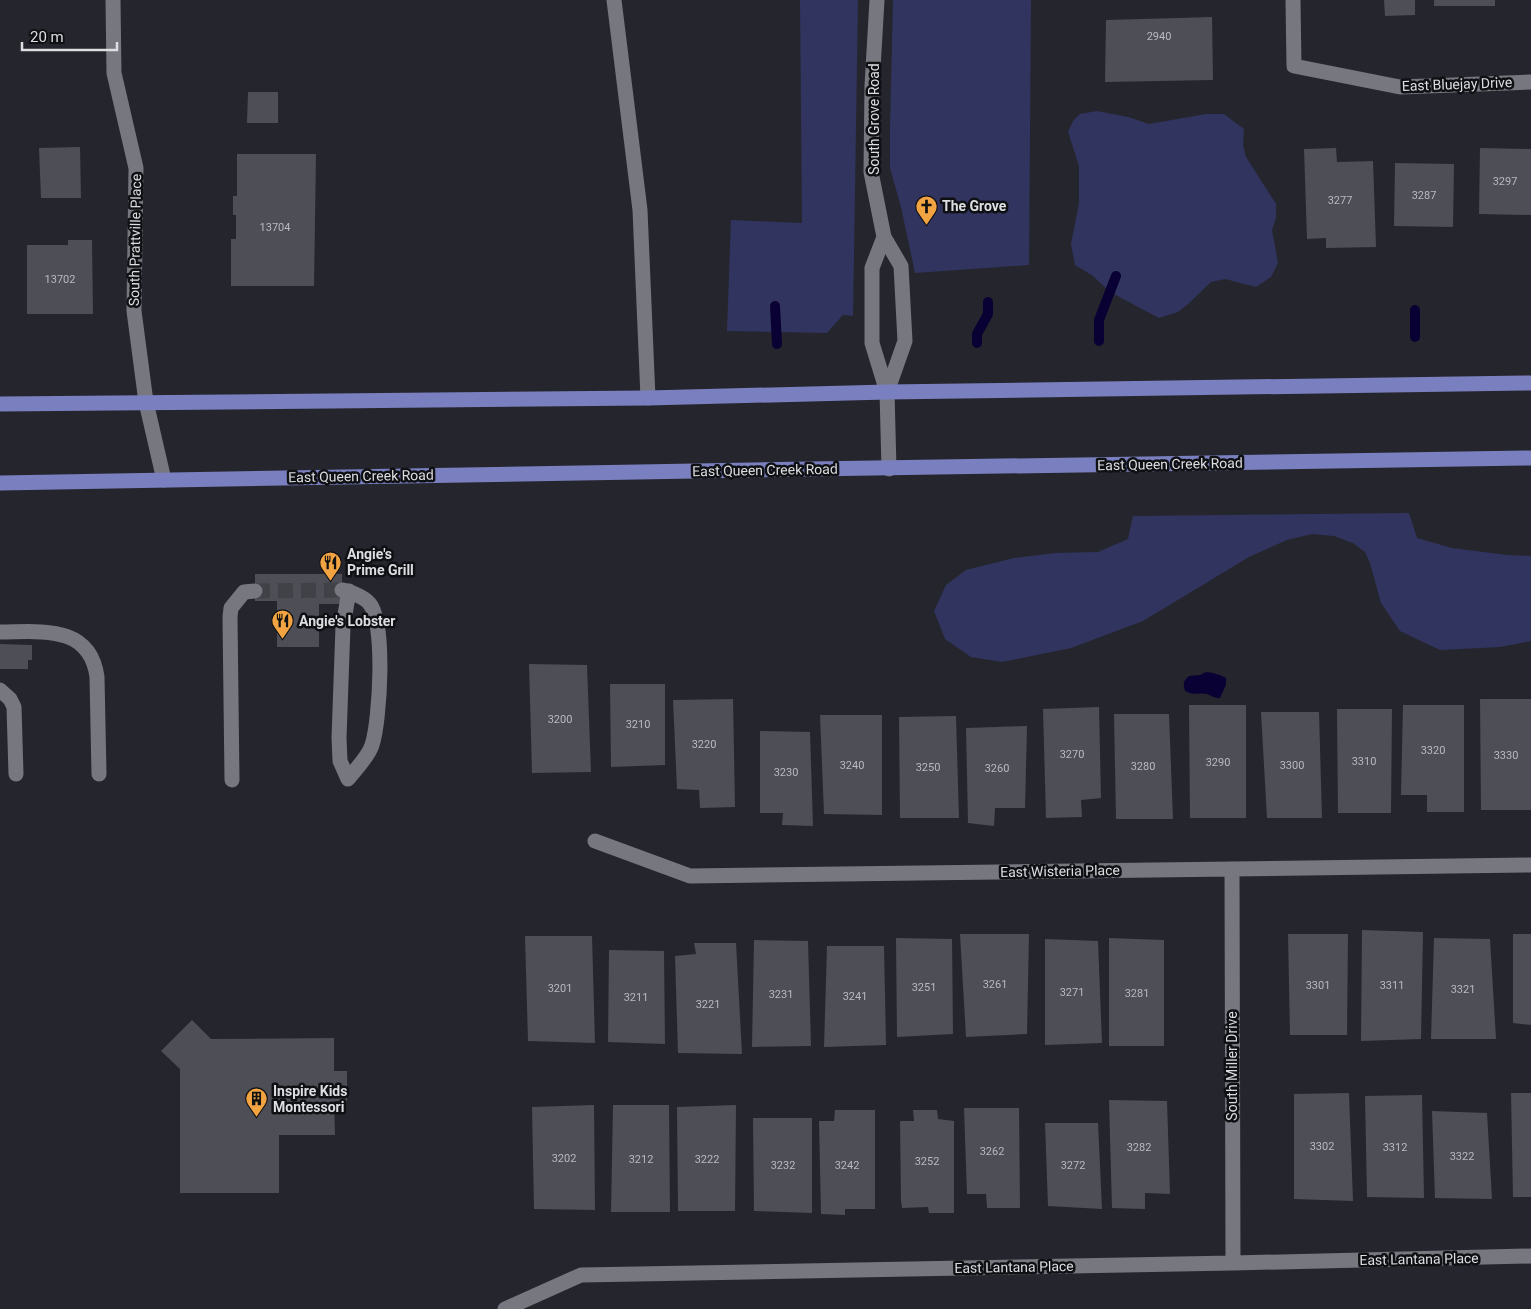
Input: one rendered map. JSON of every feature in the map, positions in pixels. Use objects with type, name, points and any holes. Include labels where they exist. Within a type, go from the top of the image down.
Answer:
[{"type":"main road","points":[[0,404],[648,398],[887,392],[1531,383]]},
{"type":"main road","name":"East Queen Creek Road","points":[[0,483],[621,471],[889,469],[1531,458]]},
{"type":"street","name":"South Prattville Place","points":[[113,0],[114,73],[136,168],[134,311],[146,402],[164,480]]},
{"type":"street","points":[[614,0],[640,210],[648,398]]},
{"type":"street","name":"South Grove Road","points":[[877,0],[872,86],[871,172],[884,237],[901,266],[905,341],[887,392]]},
{"type":"street","name":"East Bluejay Drive","points":[[1293,0],[1294,66],[1400,87],[1531,82]]},
{"type":"street","name":"South Grove Road","points":[[884,237],[872,268],[872,343],[887,392],[889,469]]},
{"type":"street","points":[[346,590],[369,603],[378,626],[380,701],[372,747],[348,779],[340,761],[339,738],[346,590]]},
{"type":"street","points":[[232,780],[231,608],[244,592],[255,591]]},
{"type":"street","points":[[0,632],[56,632],[69,636],[89,654],[96,665],[97,677],[99,774]]},
{"type":"street","points":[[0,690],[10,699],[14,707],[16,774]]},
{"type":"street","name":"East Wisteria Place","points":[[594,841],[690,876],[1531,865]]},
{"type":"street","name":"South Miller Drive","points":[[1232,869],[1233,1263]]},
{"type":"street","name":"East Lantana Place","points":[[504,1309],[581,1275],[1531,1256]]},
{"type":"shaded area","points":[[800,0],[858,0],[853,316],[843,315],[827,333],[727,331],[731,220],[802,223]]},
{"type":"shaded area","points":[[893,0],[1031,0],[1029,265],[915,273],[901,207],[890,168]]},
{"type":"shaded area","points":[[1097,111],[1128,117],[1149,124],[1206,114],[1224,114],[1244,129],[1243,145],[1246,157],[1276,204],[1276,218],[1272,230],[1278,263],[1271,277],[1256,287],[1225,279],[1211,282],[1178,312],[1159,318],[1110,292],[1093,276],[1075,265],[1071,244],[1079,203],[1079,166],[1068,132],[1073,121],[1080,114]]},
{"type":"shaded area","points":[[1409,513],[1417,538],[1452,548],[1531,556],[1531,641],[1500,647],[1440,650],[1400,631],[1381,603],[1365,552],[1353,543],[1334,536],[1312,534],[1287,540],[1249,557],[1143,621],[1071,648],[1002,662],[971,657],[945,639],[934,611],[946,585],[966,570],[1014,558],[1055,553],[1098,552],[1128,539],[1133,516]]},
{"type":"shaded area","points":[[1206,672],[1226,678],[1226,685],[1220,698],[1185,691],[1184,683],[1189,676],[1200,675]]},
{"type":"building","points":[[1384,0],[1415,0],[1415,15],[1385,16]]},
{"type":"building","points":[[1434,0],[1495,0],[1495,6],[1434,6]]},
{"type":"building","points":[[1212,17],[1213,80],[1105,82],[1106,20]]},
{"type":"building","points":[[248,92],[278,92],[278,123],[247,123]]},
{"type":"building","points":[[80,147],[81,198],[41,198],[39,148]]},
{"type":"building","points":[[1336,148],[1337,162],[1373,161],[1376,247],[1326,248],[1326,238],[1307,239],[1304,149]]},
{"type":"building","points":[[1480,148],[1531,149],[1531,215],[1479,214]]},
{"type":"building","points":[[237,154],[316,154],[314,286],[231,286],[231,239],[236,239],[236,215],[233,215],[233,196],[237,196]]},
{"type":"building","points":[[1395,163],[1454,164],[1453,227],[1394,226]]},
{"type":"building","points":[[68,240],[92,240],[93,314],[27,314],[27,245],[68,245]]},
{"type":"building","points":[[255,574],[342,574],[342,604],[319,604],[319,647],[277,647],[277,601],[255,601]]},
{"type":"building","points":[[0,644],[32,645],[32,660],[28,660],[28,669],[0,669]]},
{"type":"building","points":[[529,664],[587,665],[591,772],[532,773]]},
{"type":"building","points":[[610,684],[665,684],[665,765],[611,767]]},
{"type":"building","points":[[733,699],[735,807],[700,808],[699,790],[677,789],[673,700]]},
{"type":"building","points":[[1480,699],[1531,699],[1531,810],[1481,810]]},
{"type":"building","points":[[1189,705],[1246,705],[1246,818],[1190,818]]},
{"type":"building","points":[[1403,705],[1464,705],[1464,812],[1427,812],[1427,795],[1401,795]]},
{"type":"building","points":[[1099,707],[1101,798],[1081,800],[1082,817],[1046,818],[1043,709]]},
{"type":"building","points":[[1337,709],[1392,709],[1391,813],[1338,813]]},
{"type":"building","points":[[1261,712],[1319,712],[1322,818],[1267,818]]},
{"type":"building","points":[[1114,714],[1169,714],[1173,819],[1116,819]]},
{"type":"building","points":[[820,715],[882,715],[882,815],[824,814]]},
{"type":"building","points":[[956,716],[959,818],[900,818],[899,717]]},
{"type":"building","points":[[1027,726],[1025,808],[995,808],[994,826],[968,823],[966,728]]},
{"type":"building","points":[[760,731],[810,732],[813,826],[782,825],[783,813],[760,813]]},
{"type":"building","points":[[1362,930],[1423,932],[1421,1039],[1361,1041]]},
{"type":"building","points":[[960,934],[1029,934],[1027,1034],[966,1037]]},
{"type":"building","points":[[1288,934],[1348,934],[1347,1035],[1290,1035]]},
{"type":"building","points":[[1513,934],[1531,934],[1531,1025],[1513,1023]]},
{"type":"building","points":[[525,936],[592,936],[595,1043],[528,1041]]},
{"type":"building","points":[[896,938],[952,939],[953,1034],[897,1037]]},
{"type":"building","points":[[1109,938],[1164,940],[1164,1046],[1109,1046]]},
{"type":"building","points":[[1434,938],[1490,939],[1496,1039],[1431,1039]]},
{"type":"building","points":[[1045,939],[1098,941],[1102,1043],[1045,1045]]},
{"type":"building","points":[[754,940],[808,941],[811,1046],[752,1047]]},
{"type":"building","points":[[694,943],[736,943],[742,1054],[678,1053],[675,956],[696,954]]},
{"type":"building","points":[[827,946],[884,946],[886,1045],[824,1047]]},
{"type":"building","points":[[609,950],[664,951],[665,1044],[608,1042]]},
{"type":"building","name":"Inspire Kids Montessori","points":[[192,1020],[211,1039],[334,1038],[334,1071],[347,1071],[347,1101],[334,1101],[335,1135],[279,1135],[279,1193],[180,1193],[180,1069],[161,1051]]},
{"type":"building","points":[[1349,1093],[1353,1201],[1294,1199],[1294,1094]]},
{"type":"building","points":[[1511,1093],[1531,1093],[1531,1197],[1513,1197]]},
{"type":"building","points":[[1422,1095],[1424,1198],[1367,1197],[1365,1096]]},
{"type":"building","points":[[1109,1100],[1167,1101],[1170,1194],[1145,1193],[1145,1209],[1112,1208]]},
{"type":"building","points":[[594,1105],[595,1210],[534,1209],[532,1107]]},
{"type":"building","points":[[613,1105],[669,1105],[670,1212],[611,1212]]},
{"type":"building","points":[[736,1105],[735,1211],[678,1211],[677,1107]]},
{"type":"building","points":[[964,1108],[1019,1108],[1020,1208],[987,1208],[986,1194],[967,1194]]},
{"type":"building","points":[[835,1110],[875,1110],[875,1209],[845,1209],[845,1215],[821,1214],[819,1121],[834,1121]]},
{"type":"building","points":[[913,1110],[937,1110],[938,1119],[954,1121],[954,1213],[929,1213],[928,1207],[902,1208],[900,1121],[914,1121]]},
{"type":"building","points":[[1432,1111],[1487,1113],[1492,1199],[1435,1198]]},
{"type":"building","points":[[753,1118],[812,1118],[812,1213],[754,1211]]},
{"type":"building","points":[[1045,1123],[1098,1123],[1102,1209],[1048,1206]]},
{"type":"waterway","points":[[1099,341],[1099,320],[1116,276]]},
{"type":"waterway","points":[[977,343],[977,334],[988,314],[988,302]]},
{"type":"waterway","points":[[775,306],[777,344]]},
{"type":"waterway","points":[[1415,310],[1415,337]]},
{"type":"tunnel","points":[[255,591],[342,590]]},
{"type":"place","name":"The Grove","points":[[926,225]]},
{"type":"place","name":"Angie's Prime Grill","points":[[331,581]]},
{"type":"place","name":"Angie's Lobster","points":[[283,640]]},
{"type":"place","name":"Inspire Kids Montessori","points":[[257,1118]]}]
